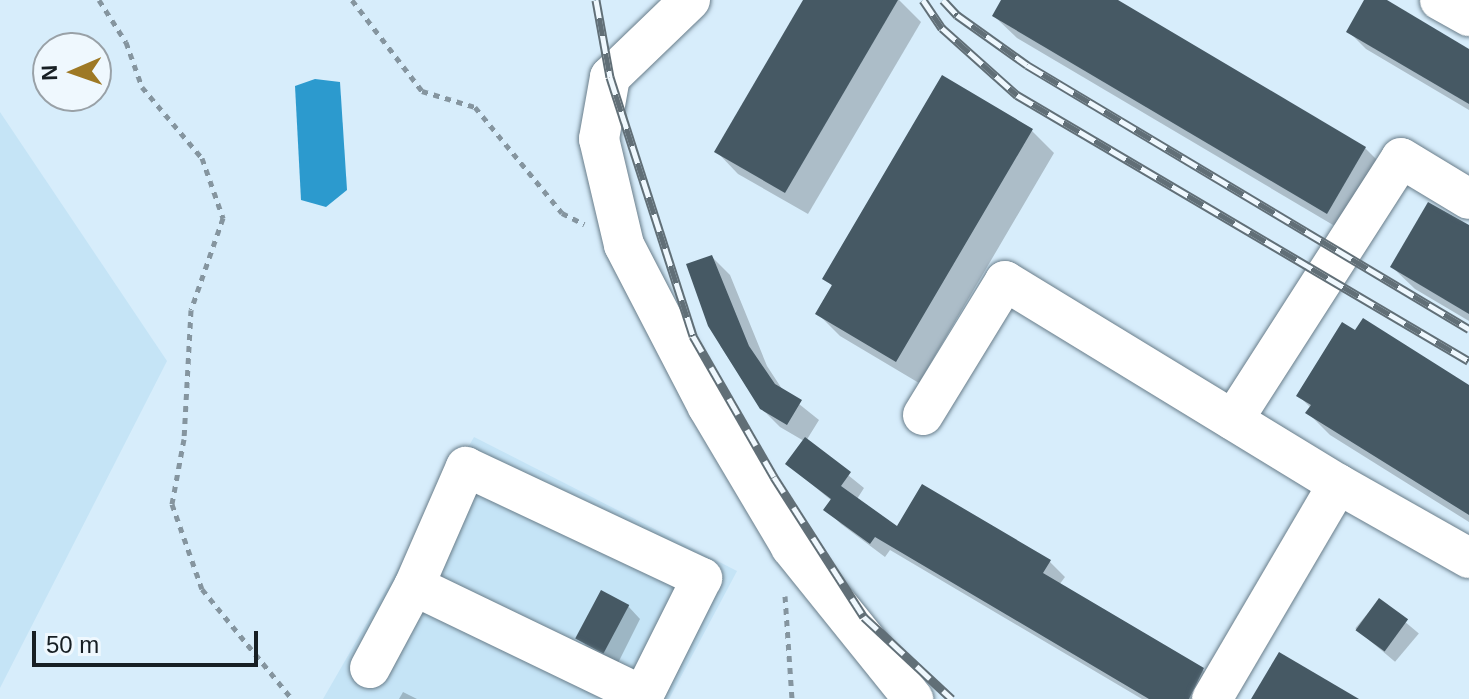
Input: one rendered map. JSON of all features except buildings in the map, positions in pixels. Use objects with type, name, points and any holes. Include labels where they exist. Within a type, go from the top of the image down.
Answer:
[{"type":"lane","points":[[690,0],[610,77],[599,139],[624,245],[708,407],[791,547],[913,699]]},
{"type":"lane","points":[[1440,0],[1469,16]]},
{"type":"lane","points":[[1233,420],[1401,158],[1469,199]]},
{"type":"lane","points":[[923,415],[1005,281],[1338,484],[1469,558]]},
{"type":"lane","points":[[370,668],[414,586],[466,467],[702,578],[645,698],[414,586]]},
{"type":"lane","points":[[1212,699],[1338,484]]},
{"type":"path","points":[[99,0],[126,42],[142,87],[202,158],[223,218],[191,310],[184,439],[172,504],[202,589],[292,699]]},
{"type":"path","points":[[352,0],[422,91],[475,107],[562,213],[624,245]]},
{"type":"path","points":[[791,547],[784,604],[792,699]]},
{"type":"shaded area","points":[[0,112],[167,361],[0,688]]},
{"type":"shaded area","points":[[474,437],[737,571],[669,699],[323,699]]},
{"type":"water","points":[[315,79],[340,82],[347,190],[326,207],[301,200],[295,86]]},
{"type":"railway","points":[[596,0],[610,77],[693,336],[774,477],[864,617],[952,699]]},
{"type":"railway","points":[[923,0],[942,28],[1017,95],[1469,361]]},
{"type":"railway","points":[[943,0],[957,15],[1027,65],[1469,329]]}]
